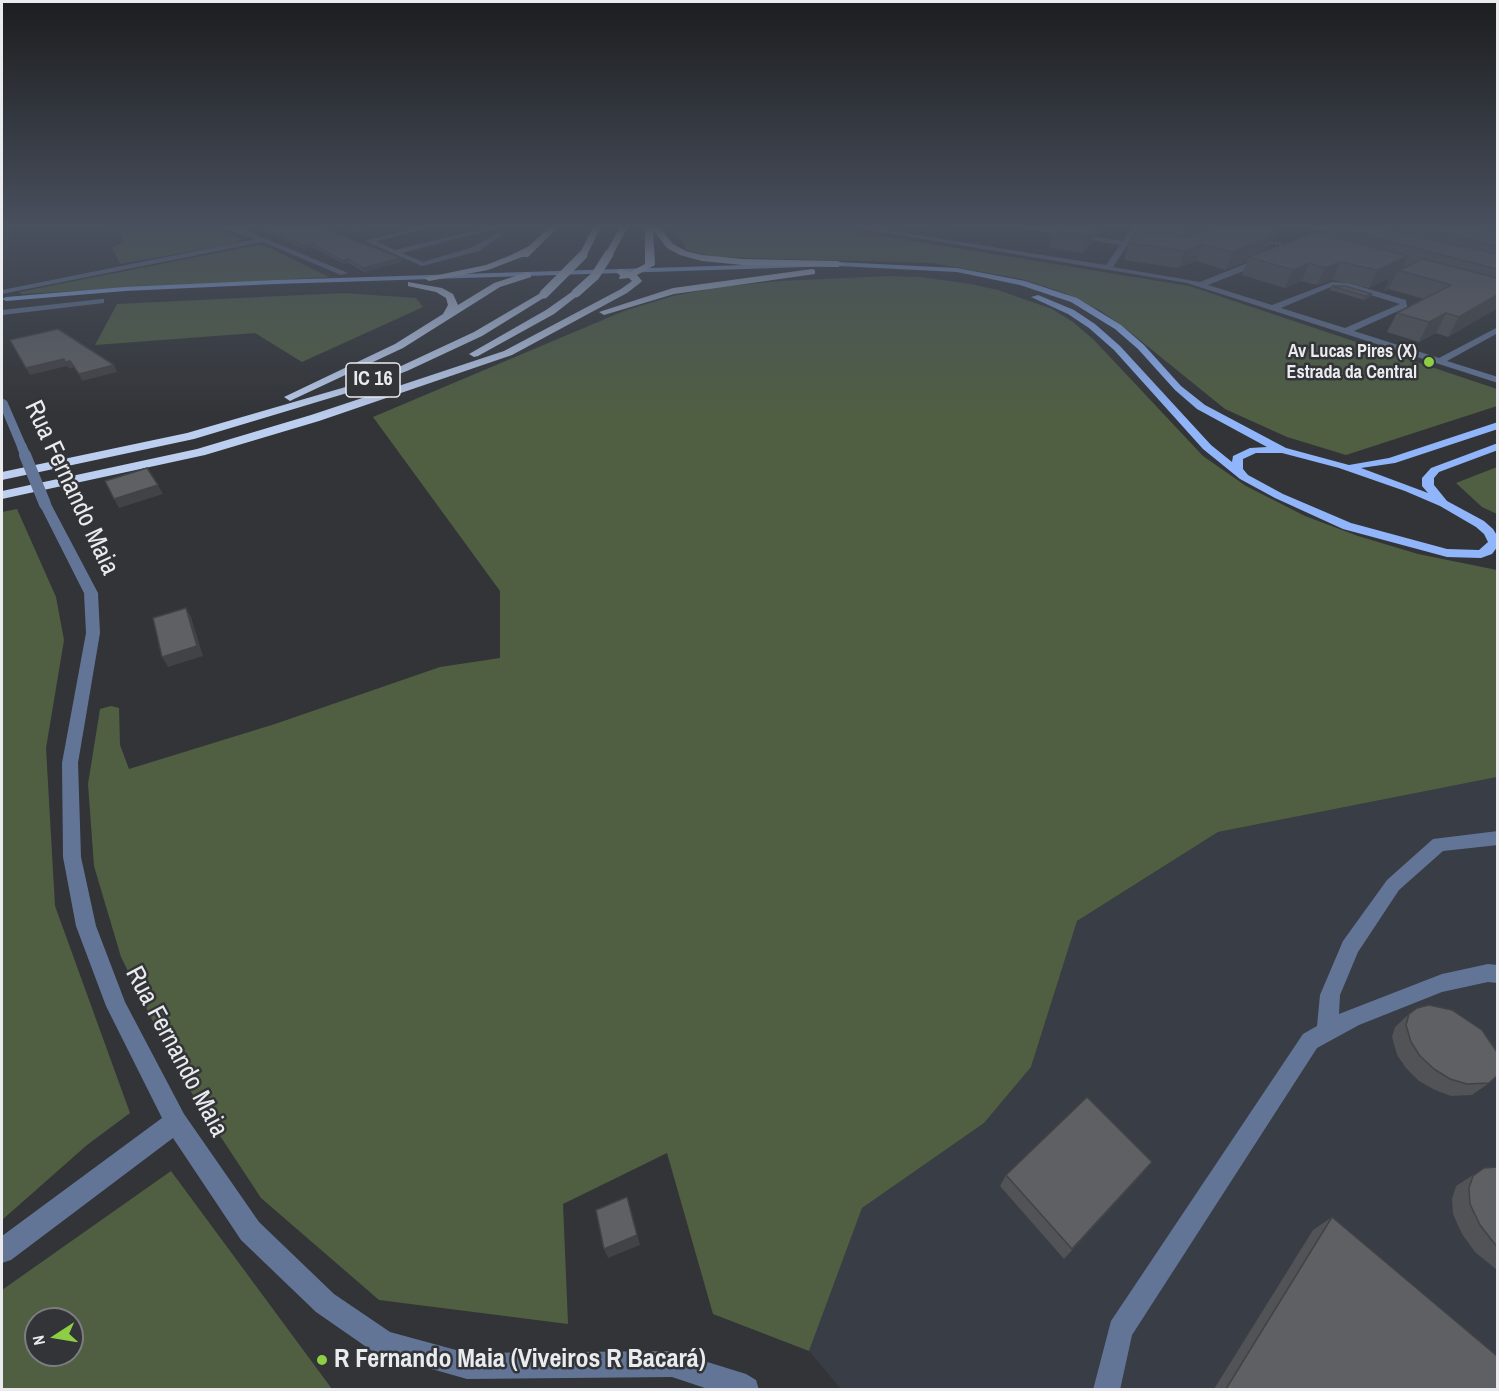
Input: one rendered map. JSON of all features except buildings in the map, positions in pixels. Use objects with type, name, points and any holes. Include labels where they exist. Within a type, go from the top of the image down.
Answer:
[{"type":"highway","points":[[443,292],[450,296],[453,305],[448,314]]},
{"type":"highway","points":[[190,436],[346,373],[399,346],[448,314],[491,292]]},
{"type":"highway","name":"IC 16","points":[[2,476],[190,436],[301,404],[403,369],[478,334],[546,292]]},
{"type":"highway","name":"IC 16","points":[[2,495],[200,452],[315,418],[418,381],[502,340],[550,312],[576,292]]},
{"type":"highway","points":[[540,337],[622,292]]},
{"type":"highway","points":[[418,381],[508,352],[609,310],[670,292]]},
{"type":"main road","points":[[3,303],[100,292]]},
{"type":"main road","points":[[3,303],[141,292]]},
{"type":"main road","points":[[1023,292],[1071,312],[1092,326],[1117,348],[1207,447],[1244,477],[1314,512],[1379,536],[1427,549],[1463,555],[1481,554],[1494,542],[1489,532],[1470,518],[1444,504],[1343,466],[1282,450],[1201,407],[1178,388],[1141,347],[1118,327],[1074,300],[1049,292]]},
{"type":"main road","points":[[1343,466],[1372,465],[1391,461],[1497,425]]},
{"type":"main road","points":[[1444,504],[1428,486],[1430,475],[1447,464],[1497,446]]},
{"type":"main road","points":[[1244,477],[1236,466],[1240,455],[1254,450],[1282,450]]},
{"type":"street","points":[[3,303],[49,292]]},
{"type":"street","points":[[1231,292],[1443,359],[1497,373]]},
{"type":"street","points":[[1277,306],[1312,292]]},
{"type":"street","points":[[1351,330],[1404,305],[1403,302],[1370,292]]},
{"type":"street","points":[[3,303],[101,301]]},
{"type":"street","points":[[1443,359],[1497,329]]},
{"type":"street","points":[[1443,359],[1497,380]]},
{"type":"street","name":"Rua Fernando Maia","points":[[2,401],[45,504],[91,593],[93,633],[70,763],[72,857],[86,926],[116,1006],[176,1122],[250,1230],[325,1303],[384,1344],[467,1366],[672,1364],[746,1389]]},
{"type":"street","points":[[1327,1032],[1329,995],[1350,947],[1393,885],[1439,844],[1497,838]]},
{"type":"street","points":[[1106,1389],[1120,1330],[1311,1041],[1352,1018],[1442,983],[1488,973],[1497,974]]},
{"type":"street","points":[[2,1251],[176,1122]]},
{"type":"shaded area","points":[[1497,777],[1497,1389],[841,1389],[809,1351],[862,1208],[984,1123],[1031,1067],[1077,921],[1218,832]]},
{"type":"green space","points":[[19,292],[60,292],[22,294]]},
{"type":"green space","points":[[694,292],[1003,292],[1052,309],[1073,322],[1094,340],[1203,456],[1246,486],[1305,516],[1358,536],[1418,554],[1497,570],[1497,777],[1218,832],[1077,921],[1031,1067],[984,1123],[862,1208],[809,1351],[713,1314],[667,1153],[563,1204],[568,1324],[379,1300],[261,1198],[178,1072],[121,957],[94,866],[88,784],[100,709],[111,706],[119,708],[120,745],[129,769],[275,724],[440,667],[500,658],[500,591],[373,417],[624,311]]},
{"type":"green space","points":[[1062,292],[1207,292],[1497,389],[1497,406],[1346,455],[1287,437],[1225,409],[1125,328],[1101,311]]},
{"type":"green space","points":[[343,293],[416,298],[423,307],[302,362],[255,333],[95,345],[117,304]]},
{"type":"green space","points":[[1497,467],[1497,514],[1482,507],[1456,483]]},
{"type":"green space","points":[[17,509],[56,597],[64,640],[46,748],[55,906],[130,1113],[87,1145],[2,1220],[2,512]]},
{"type":"green space","points":[[171,1171],[332,1389],[2,1389],[2,1290]]},
{"type":"place","name":"Av Lucas Pires (X) Estrada da Central","points":[[1429,362]]},
{"type":"place","name":"R Fernando Maia (Viveiros R Bacará)","points":[[322,1360]]}]
